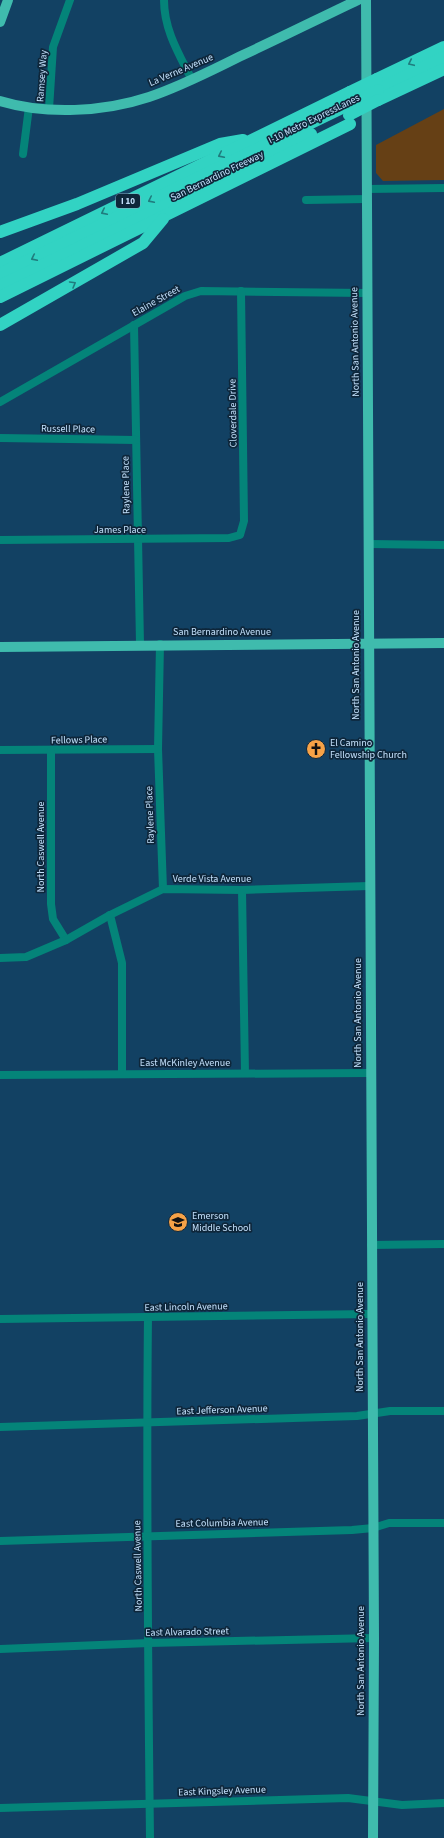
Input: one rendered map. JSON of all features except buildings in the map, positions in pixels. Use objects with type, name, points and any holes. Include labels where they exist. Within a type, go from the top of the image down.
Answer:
[{"type":"highway","name":"San Bernardino Freeway","points":[[0,297],[166,215],[349,109],[378,95],[444,47]]},
{"type":"highway","points":[[378,95],[444,57]]},
{"type":"highway","points":[[378,95],[444,69]]},
{"type":"highway","name":"San Bernardino Freeway","points":[[0,263],[256,138],[349,109],[378,95],[444,77]]},
{"type":"highway","name":"I-10 Metro ExpressLanes","points":[[0,274],[349,109]]},
{"type":"highway","name":"I-10 Metro ExpressLanes","points":[[0,286],[349,109]]},
{"type":"highway","points":[[0,232],[77,204],[220,144],[256,138]]},
{"type":"highway","points":[[0,325],[143,243],[166,215]]},
{"type":"main road","points":[[0,22],[8,0]]},
{"type":"main road","name":"La Verne Avenue","points":[[0,101],[29,107],[49,109],[79,109],[127,103],[148,97],[192,80],[358,0]]},
{"type":"main road","name":"North San Antonio Avenue","points":[[366,0],[366,293],[369,544],[369,886],[374,1638],[373,1838]]},
{"type":"main road","name":"San Bernardino Avenue","points":[[0,647],[140,644],[444,643]]},
{"type":"street","name":"Ramsey Way","points":[[49,109],[53,47],[70,0]]},
{"type":"street","points":[[164,0],[165,21],[169,34],[192,80]]},
{"type":"street","name":"Ramsey Way","points":[[23,154],[29,107]]},
{"type":"street","points":[[306,200],[444,188]]},
{"type":"street","name":"Elaine Street","points":[[0,402],[185,296],[201,291],[366,293]]},
{"type":"street","name":"Cloverdale Drive","points":[[240,535],[244,521],[241,291]]},
{"type":"street","name":"Raylene Place","points":[[134,325],[140,644]]},
{"type":"street","name":"Russell Place","points":[[0,438],[136,440]]},
{"type":"street","name":"James Place","points":[[0,540],[137,540],[229,538],[240,535]]},
{"type":"street","points":[[369,544],[444,545]]},
{"type":"street","name":"Raylene Place","points":[[160,644],[158,749],[163,889]]},
{"type":"street","name":"Fellows Place","points":[[0,750],[51,751],[158,749]]},
{"type":"street","name":"North Caswell Avenue","points":[[51,751],[51,904],[53,919],[66,940]]},
{"type":"street","name":"Verde Vista Avenue","points":[[0,958],[26,957],[66,940],[110,915],[163,889],[242,890],[369,886]]},
{"type":"street","points":[[242,890],[245,1073]]},
{"type":"street","points":[[110,915],[122,963],[122,1074]]},
{"type":"street","name":"East McKinley Avenue","points":[[0,1075],[370,1073]]},
{"type":"street","points":[[371,1245],[444,1244]]},
{"type":"street","name":"East Lincoln Avenue","points":[[0,1319],[372,1314]]},
{"type":"street","name":"North Caswell Avenue","points":[[148,1317],[147,1535],[150,1643],[150,1838]]},
{"type":"street","name":"East Jefferson Avenue","points":[[0,1427],[357,1416],[373,1413],[444,1411]]},
{"type":"street","name":"East Columbia Avenue","points":[[0,1541],[373,1528],[389,1523],[444,1523]]},
{"type":"street","name":"East Alvarado Street","points":[[0,1650],[150,1643],[374,1638]]},
{"type":"street","name":"East Kingsley Avenue","points":[[0,1808],[348,1798],[402,1805],[444,1803]]},
{"type":"shaded area","points":[[444,109],[444,180],[383,181],[376,173],[376,145]]},
{"type":"place","name":"El Camino Fellowship Church","points":[[316,749]]},
{"type":"place","name":"Emerson Middle School","points":[[178,1222]]}]
